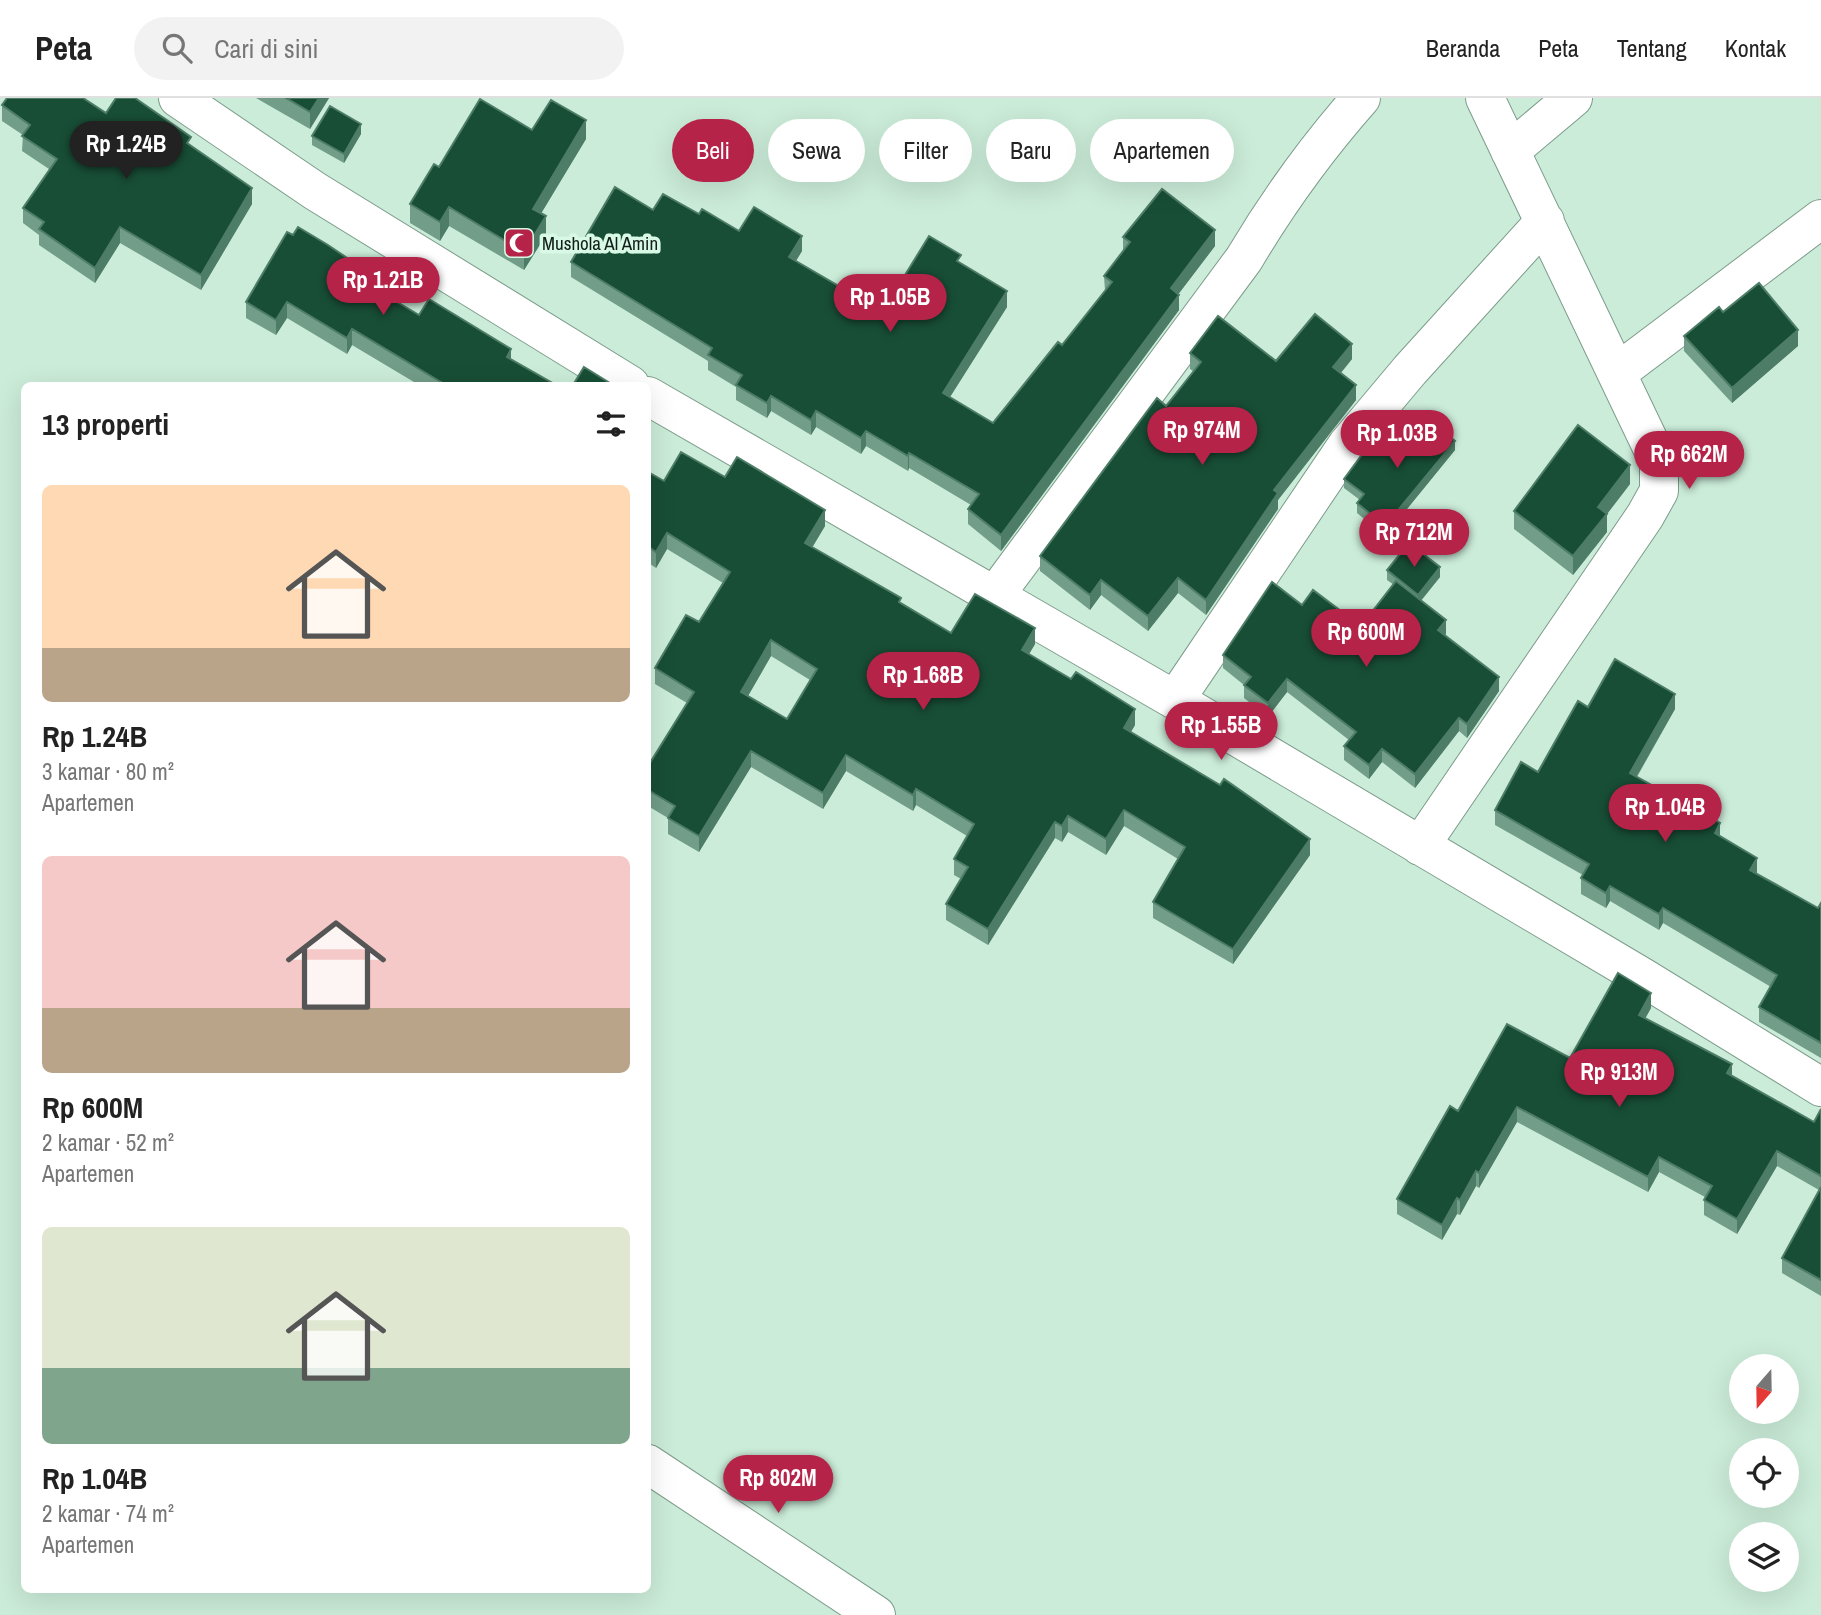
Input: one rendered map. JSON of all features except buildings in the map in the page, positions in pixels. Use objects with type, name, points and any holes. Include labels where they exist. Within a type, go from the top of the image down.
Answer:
[{"type":"street","points":[[178,98],[315,191],[625,382]]},
{"type":"street","points":[[993,598],[1244,259],[1280,198],[1316,149],[1361,98]]},
{"type":"street","points":[[1420,846],[1645,516],[1659,491],[1659,462],[1485,98]]},
{"type":"street","points":[[1510,151],[1573,98]]},
{"type":"street","points":[[1618,372],[1821,219]]},
{"type":"street","points":[[1175,701],[1347,445],[1410,370],[1545,221]]},
{"type":"street","points":[[651,398],[1175,701],[1821,1087]]},
{"type":"street","points":[[651,1466],[876,1615]]},
{"type":"place","name":"Mushola Al Amin","points":[[519,243]]}]
